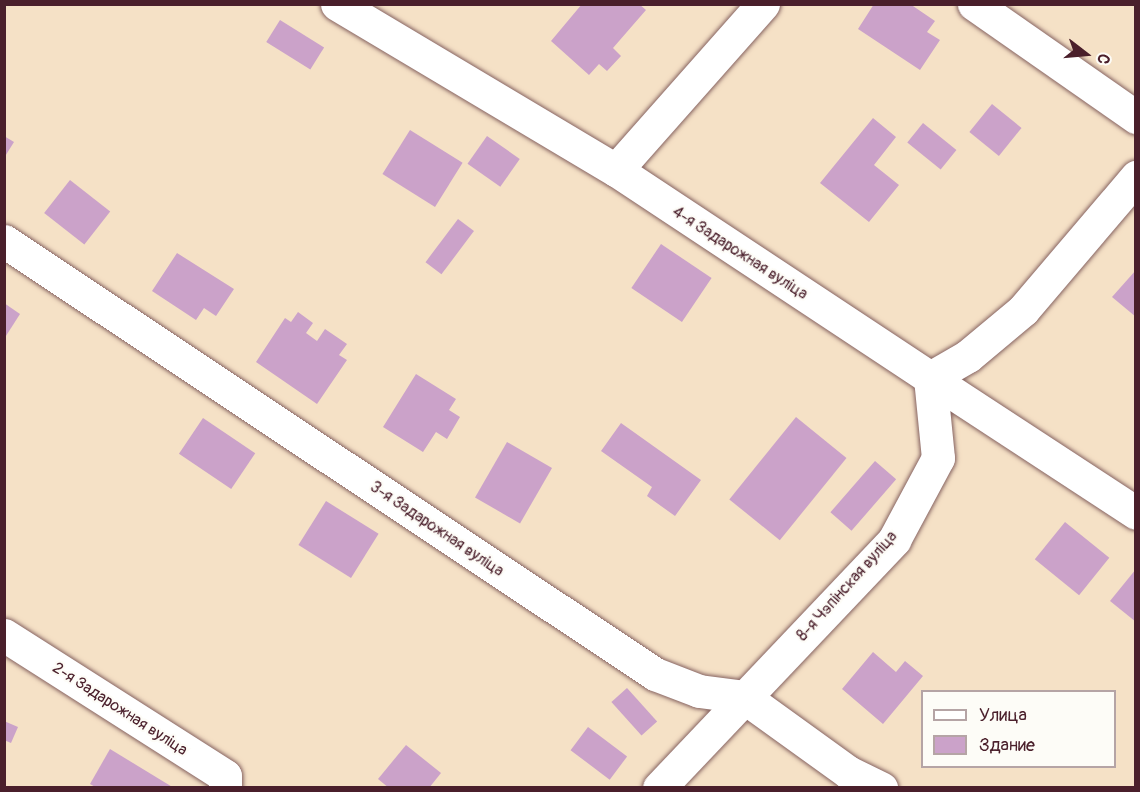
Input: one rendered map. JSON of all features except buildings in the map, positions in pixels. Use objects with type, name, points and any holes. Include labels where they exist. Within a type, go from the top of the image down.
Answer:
[{"type":"street","name":"4-я Задарожная вуліца","points":[[338,4],[616,170],[1136,513]]},
{"type":"street","points":[[616,170],[763,4]]},
{"type":"street","points":[[974,4],[1136,117]]},
{"type":"street","points":[[930,378],[968,356],[1023,310],[1136,177]]},
{"type":"street","name":"3-я Задарожная вуліца","points":[[4,241],[655,674],[699,691],[744,697],[848,772],[881,788]]},
{"type":"street","name":"8-я Чэпінская вуліца","points":[[659,788],[894,540],[938,458],[930,378]]},
{"type":"street","name":"2-я Задарожная вуліца","points":[[4,635],[225,776],[225,788]]}]
